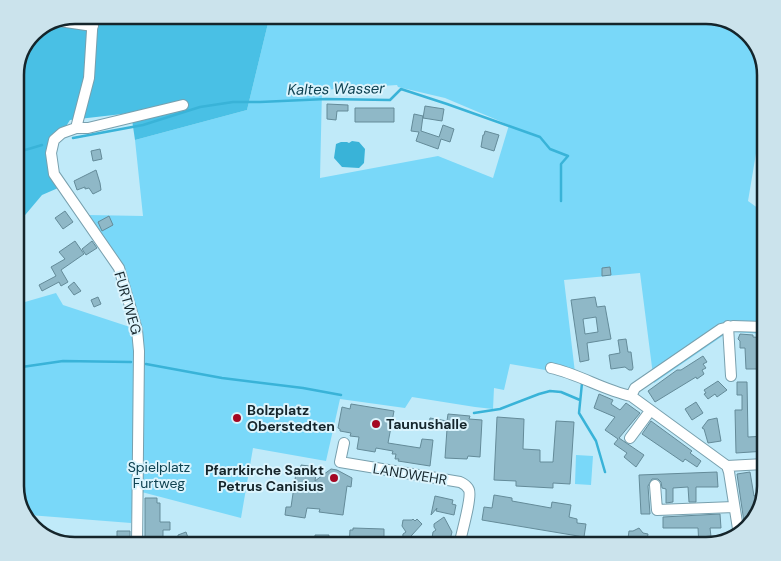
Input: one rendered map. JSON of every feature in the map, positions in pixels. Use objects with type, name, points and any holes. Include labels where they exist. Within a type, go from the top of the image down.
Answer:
[{"type":"street","points":[[79,24],[93,26],[89,78],[76,128],[88,128],[183,105]]},
{"type":"street","name":"FURTWEG","points":[[76,128],[62,133],[54,140],[50,153],[54,174],[119,268],[137,330],[139,350],[137,537]]},
{"type":"street","points":[[728,326],[731,376]]},
{"type":"street","points":[[631,396],[635,388],[721,329],[728,326],[757,327]]},
{"type":"street","points":[[551,368],[577,376],[620,394],[631,396],[726,466],[730,472],[737,527]]},
{"type":"street","points":[[630,438],[650,411]]},
{"type":"street","name":"LANDWEHR","points":[[344,442],[340,462],[460,482],[466,485],[469,497],[461,537]]},
{"type":"street","points":[[726,466],[757,464]]},
{"type":"street","points":[[656,485],[657,510],[734,507]]},
{"type":"green space","name":"Spielplatz Furtweg","points":[[268,24],[706,24],[722,26],[737,34],[747,44],[752,52],[757,68],[757,148],[748,201],[757,208],[757,333],[734,332],[724,335],[654,383],[640,273],[564,280],[576,381],[563,373],[510,364],[504,390],[494,388],[493,409],[412,397],[405,408],[340,399],[326,461],[253,448],[241,518],[134,490],[131,523],[33,515],[25,499],[24,489],[24,302],[56,293],[63,305],[139,330],[136,312],[88,215],[143,216],[135,140],[247,110]],"holes":[[[397,85],[398,87],[445,98],[509,125],[493,178],[438,156],[320,178],[322,90]]]},
{"type":"green space","points":[[576,455],[593,456],[591,485],[575,484]]},
{"type":"shaded area","points":[[68,24],[268,24],[247,110],[135,140],[131,113],[70,120],[57,142],[54,155],[55,168],[65,185],[42,195],[24,216],[24,72],[29,52],[41,36],[59,26]]},
{"type":"shaded area","points":[[352,141],[359,142],[365,149],[364,163],[359,168],[342,167],[334,158],[336,144]]},
{"type":"building","points":[[327,104],[348,105],[348,111],[337,111],[336,120],[327,119]]},
{"type":"building","points":[[425,106],[444,109],[442,121],[423,118]]},
{"type":"building","points":[[355,108],[394,108],[394,122],[355,122]]},
{"type":"building","points":[[414,114],[423,116],[421,131],[439,137],[443,125],[454,129],[450,142],[441,139],[438,149],[416,141],[419,132],[411,131]]},
{"type":"building","points":[[485,131],[499,135],[494,151],[481,147]]},
{"type":"building","points":[[100,149],[102,159],[93,161],[91,151]]},
{"type":"building","points":[[96,170],[101,190],[93,194],[89,188],[85,189],[85,187],[77,190],[74,181]]},
{"type":"building","points":[[65,211],[73,222],[63,229],[55,218]]},
{"type":"building","points":[[109,216],[113,225],[102,231],[98,222]]},
{"type":"building","points":[[75,241],[84,254],[61,270],[68,282],[61,286],[59,282],[42,291],[39,285],[56,276],[51,267],[65,259],[59,252]]},
{"type":"building","points":[[92,241],[97,248],[86,255],[82,249]]},
{"type":"building","points":[[610,267],[611,275],[602,276],[602,268]]},
{"type":"building","points":[[74,282],[81,291],[74,295],[68,287]]},
{"type":"building","points":[[98,297],[101,304],[94,307],[91,300]]},
{"type":"building","points":[[595,297],[597,307],[605,306],[611,339],[587,343],[589,360],[580,362],[571,300]],"holes":[[[596,317],[598,332],[585,334],[583,319]]]},
{"type":"building","points":[[740,334],[753,335],[753,337],[757,337],[757,369],[746,369],[745,348],[740,348],[740,341],[738,339]]},
{"type":"building","points":[[626,339],[628,352],[631,352],[632,370],[625,367],[611,369],[609,355],[620,353],[618,340]]},
{"type":"building","points":[[703,356],[707,362],[703,364],[706,368],[702,370],[704,374],[655,402],[648,391],[677,370],[681,370]]},
{"type":"building","points":[[718,381],[727,390],[717,397],[715,394],[708,399],[704,394],[706,393],[704,390]]},
{"type":"building","points":[[737,382],[747,382],[748,437],[757,436],[757,452],[736,453],[735,410],[742,410],[742,395],[737,395]]},
{"type":"building","points":[[599,394],[613,400],[611,404],[620,410],[626,403],[640,413],[619,438],[644,455],[636,467],[624,457],[627,453],[614,444],[618,439],[605,430],[615,417],[594,408]]},
{"type":"building","points":[[696,402],[703,413],[692,420],[685,409]]},
{"type":"building","points":[[351,404],[394,411],[388,443],[420,448],[422,439],[433,440],[430,466],[398,461],[399,459],[395,459],[396,454],[392,454],[393,451],[376,448],[375,452],[357,449],[359,437],[350,436],[351,433],[340,431],[338,428],[342,407],[350,409]]},
{"type":"building","points":[[448,414],[470,416],[469,419],[482,420],[480,457],[468,456],[467,459],[445,458],[447,429],[429,426],[430,418],[447,421]]},
{"type":"building","points":[[497,417],[524,419],[523,449],[540,450],[540,462],[553,462],[556,421],[574,422],[570,484],[553,483],[553,488],[516,486],[516,481],[494,480]]},
{"type":"building","points":[[717,418],[721,441],[708,443],[702,428],[708,420]]},
{"type":"building","points":[[651,421],[692,451],[690,453],[701,461],[697,467],[685,459],[683,462],[642,434]]},
{"type":"building","points":[[301,465],[317,467],[315,481],[331,469],[352,478],[351,487],[347,486],[343,515],[319,512],[320,509],[307,508],[305,518],[285,515],[286,507],[291,507],[296,473],[300,474]]},
{"type":"building","points":[[717,472],[718,487],[696,487],[696,502],[689,502],[688,487],[673,488],[673,502],[666,503],[666,489],[662,488],[661,482],[658,479],[652,479],[648,486],[650,514],[641,514],[639,475]]},
{"type":"building","points":[[750,472],[754,496],[756,496],[750,512],[744,520],[737,474]]},
{"type":"building","points":[[494,495],[512,498],[512,501],[551,508],[552,502],[571,505],[569,517],[577,519],[577,523],[586,524],[584,537],[482,520],[484,507],[492,508]]},
{"type":"building","points":[[435,496],[453,500],[452,504],[456,505],[454,515],[436,511],[437,508],[431,515]]},
{"type":"building","points":[[145,498],[157,498],[157,503],[160,503],[160,522],[170,522],[170,530],[163,530],[163,537],[145,537]]},
{"type":"building","points":[[720,514],[721,528],[710,528],[711,537],[698,537],[698,528],[663,528],[663,517]]},
{"type":"building","points":[[444,517],[452,532],[451,537],[432,537],[433,532],[436,530],[434,524]]},
{"type":"building","points":[[417,519],[422,524],[410,537],[403,537],[406,532],[402,526],[403,520],[415,521]]},
{"type":"building","points":[[353,528],[384,529],[384,537],[350,537],[350,530],[353,530]]},
{"type":"building","points":[[639,528],[643,533],[648,534],[648,537],[628,537],[629,531]]},
{"type":"building","points":[[117,531],[130,531],[130,537],[117,537]]},
{"type":"building","points":[[186,532],[188,537],[178,537],[178,535]]},
{"type":"building","points":[[315,535],[329,535],[329,537],[315,537]]},
{"type":"waterway","name":"Kaltes Wasser","points":[[73,138],[143,125],[200,107],[233,102],[326,99],[390,100],[401,89],[540,137],[550,149],[568,156],[561,164],[561,201]]},
{"type":"waterway","name":"Kaltes Wasser","points":[[24,150],[42,145]]},
{"type":"waterway","name":"Kaltes Wasser","points":[[24,367],[63,361],[131,362]]},
{"type":"waterway","name":"Kaltes Wasser","points":[[146,364],[222,378],[303,388],[341,395]]},
{"type":"waterway","name":"Kaltes Wasser","points":[[582,383],[579,413],[596,441],[605,472]]},
{"type":"waterway","name":"Kaltes Wasser","points":[[474,413],[500,409],[550,391],[561,392],[580,400]]},
{"type":"place","name":"Bolzplatz Oberstedten","points":[[237,418]]},
{"type":"place","name":"Taunushalle","points":[[376,424]]},
{"type":"place","name":"Pfarrkirche Sankt Petrus Canisius","points":[[334,478]]}]
